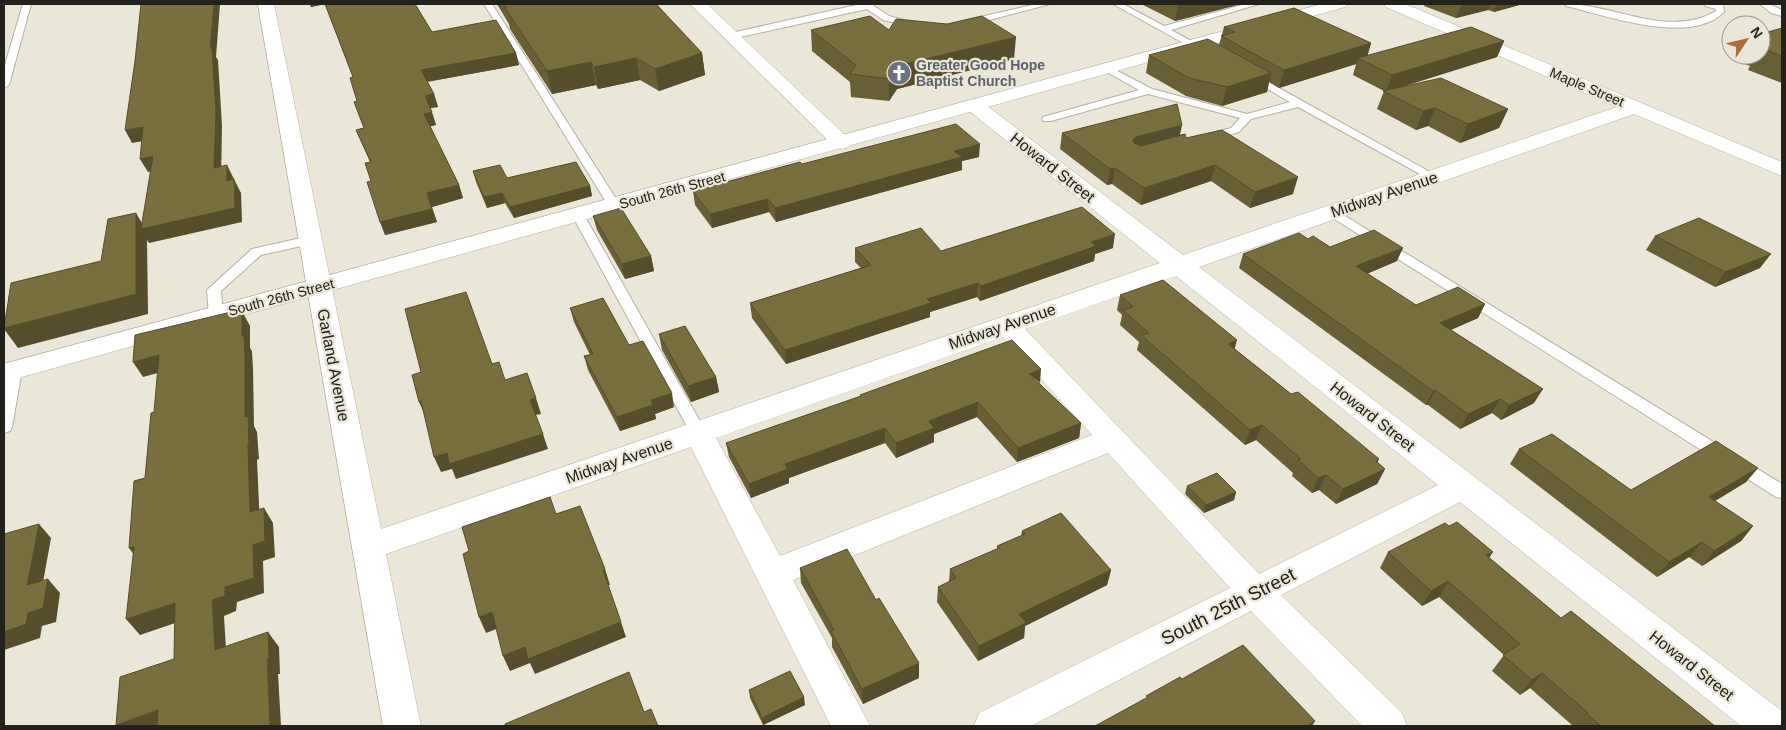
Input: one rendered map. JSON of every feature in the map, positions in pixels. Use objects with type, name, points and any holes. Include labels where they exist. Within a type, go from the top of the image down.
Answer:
[{"type":"street","name":"Garland Avenue","points":[[266,4],[402,726]]},
{"type":"street","points":[[698,4],[842,143]]},
{"type":"street","name":"South 26th Street","points":[[9,372],[1339,4]]},
{"type":"street","name":"Maple Street","points":[[1392,4],[1782,170]]},
{"type":"street","name":"Howard Street","points":[[975,106],[1771,726]]},
{"type":"street","name":"Midway Avenue","points":[[369,547],[1635,108]]},
{"type":"street","points":[[1763,162],[1782,153]]},
{"type":"street","points":[[1007,325],[1255,592],[1388,726]]},
{"type":"street","points":[[698,432],[851,726]]},
{"type":"street","points":[[771,574],[1113,438]]},
{"type":"street","name":"South 25th Street","points":[[994,726],[1463,486]]},
{"type":"lane","points":[[4,85],[27,4]]},
{"type":"lane","points":[[488,4],[614,205]]},
{"type":"lane","points":[[957,25],[1046,4]]},
{"type":"lane","points":[[1117,4],[1212,56]]},
{"type":"lane","points":[[1162,28],[1255,4]]},
{"type":"lane","points":[[1569,4],[1654,23],[1687,25],[1704,21],[1720,12],[1720,8],[1708,4]]},
{"type":"lane","points":[[1594,9],[1609,4]]},
{"type":"lane","points":[[1764,4],[1774,11],[1782,13]]},
{"type":"lane","points":[[731,36],[867,5],[886,18],[906,24],[923,24]]},
{"type":"lane","points":[[1108,69],[1148,91],[1247,117],[1299,103]]},
{"type":"lane","points":[[1243,72],[1433,177]]},
{"type":"lane","points":[[1047,119],[1148,91]]},
{"type":"lane","points":[[1191,142],[1235,130],[1247,117]]},
{"type":"lane","points":[[1332,212],[1782,492]]},
{"type":"lane","points":[[578,215],[698,432]]},
{"type":"lane","points":[[216,315],[214,290],[257,252],[310,240]]},
{"type":"lane","points":[[4,427],[9,372]]},
{"type":"building","points":[[141,4],[214,4],[210,48],[212,48],[216,113],[214,168],[227,165],[227,181],[234,179],[235,208],[141,229],[153,156],[140,159],[143,127],[125,130]]},
{"type":"building","points":[[325,4],[415,4],[432,32],[496,20],[516,53],[421,70],[434,94],[425,96],[432,112],[424,114],[459,185],[427,193],[432,209],[380,222],[367,182],[371,181],[365,163],[371,162],[356,130],[364,128],[354,102],[357,101],[350,78],[353,77]]},
{"type":"building","points":[[504,4],[656,4],[702,53],[655,69],[636,58],[594,67],[591,62],[547,71]]},
{"type":"building","points":[[1294,8],[1371,43],[1284,70],[1221,36],[1235,32],[1224,27]]},
{"type":"building","points":[[870,16],[889,30],[896,19],[947,24],[982,16],[1016,37],[897,66],[889,79],[850,74],[856,65],[811,30]]},
{"type":"building","points":[[1471,27],[1504,41],[1392,75],[1358,58]]},
{"type":"building","points":[[1782,28],[1782,56],[1771,52],[1771,31]]},
{"type":"building","points":[[1208,39],[1271,73],[1227,87],[1189,78],[1149,55]]},
{"type":"building","points":[[1441,78],[1508,109],[1468,124],[1435,108],[1423,111],[1383,91]]},
{"type":"building","points":[[1177,104],[1182,125],[1136,137],[1133,140],[1134,143],[1141,146],[1185,134],[1186,138],[1222,130],[1298,177],[1255,192],[1215,165],[1144,188],[1115,168],[1110,169],[1062,133]]},
{"type":"building","points":[[956,124],[980,144],[954,151],[962,157],[775,208],[768,199],[710,214],[693,191],[800,162],[802,164]]},
{"type":"building","points":[[576,162],[590,186],[510,207],[502,193],[484,197],[473,171],[500,165],[507,178]]},
{"type":"building","points":[[1082,207],[1115,234],[1091,242],[1096,246],[981,286],[978,283],[927,299],[931,303],[785,350],[750,303],[871,265],[855,248],[921,228],[941,251]]},
{"type":"building","points":[[621,208],[651,256],[622,264],[593,216]]},
{"type":"building","points":[[136,213],[136,294],[4,328],[11,283],[101,261],[108,219]]},
{"type":"building","points":[[1699,218],[1771,254],[1725,272],[1655,236]]},
{"type":"building","points":[[1374,230],[1403,248],[1356,266],[1416,305],[1458,287],[1485,304],[1440,323],[1543,389],[1509,405],[1500,399],[1468,414],[1435,390],[1433,391],[1243,254],[1299,233],[1308,239],[1313,236],[1330,247]]},
{"type":"building","points":[[1163,280],[1237,340],[1228,344],[1291,394],[1298,392],[1379,459],[1376,461],[1385,469],[1343,489],[1326,475],[1318,478],[1298,460],[1301,459],[1262,425],[1250,430],[1141,335],[1149,333],[1123,310],[1133,307],[1120,295]]},
{"type":"building","points":[[466,292],[492,364],[499,362],[505,380],[527,373],[536,398],[530,400],[543,434],[449,464],[447,453],[434,457],[421,401],[419,402],[412,375],[421,372],[405,309]]},
{"type":"building","points":[[603,298],[629,345],[643,341],[672,393],[651,400],[653,405],[617,417],[584,356],[593,354],[570,308]]},
{"type":"building","points":[[242,311],[242,336],[244,336],[245,354],[245,417],[248,416],[250,512],[264,508],[265,541],[253,545],[254,578],[225,587],[225,596],[212,600],[215,650],[268,632],[269,658],[267,659],[270,726],[157,726],[158,710],[116,725],[120,677],[174,659],[175,603],[126,619],[134,547],[129,548],[134,481],[145,478],[159,355],[133,362],[135,335]]},
{"type":"building","points":[[685,326],[716,377],[688,386],[659,334]]},
{"type":"building","points":[[1012,340],[1041,369],[1029,374],[1081,423],[1018,448],[978,402],[929,421],[934,428],[896,443],[885,428],[785,464],[788,469],[749,484],[726,443],[861,396]]},
{"type":"building","points":[[1552,434],[1631,490],[1716,441],[1758,468],[1709,497],[1753,526],[1714,551],[1702,542],[1669,562],[1519,449]]},
{"type":"building","points":[[1217,473],[1236,492],[1206,505],[1187,486]]},
{"type":"building","points":[[550,497],[556,514],[580,506],[605,569],[603,570],[621,622],[528,659],[525,647],[503,656],[492,612],[479,617],[463,554],[469,551],[462,527]]},
{"type":"building","points":[[1061,513],[1111,570],[1019,614],[1026,623],[979,646],[938,587],[956,578],[950,569],[999,548],[997,546],[1025,534],[1022,531]]},
{"type":"building","points":[[1457,522],[1493,552],[1486,555],[1561,618],[1571,611],[1715,726],[1601,726],[1542,673],[1532,680],[1503,655],[1520,644],[1448,581],[1431,591],[1388,552],[1445,523],[1449,526]]},
{"type":"building","points":[[39,524],[27,585],[48,579],[43,608],[28,613],[26,624],[4,632],[4,534]]},
{"type":"building","points":[[847,549],[876,600],[879,598],[919,663],[862,689],[831,631],[834,630],[800,568]]},
{"type":"building","points":[[1243,645],[1315,721],[1307,726],[1095,726],[1180,677],[1182,679]]},
{"type":"building","points":[[790,671],[804,697],[762,718],[749,690]]},
{"type":"building","points":[[629,672],[644,712],[651,709],[658,726],[505,726],[505,724]]},
{"type":"place","name":"Greater Good Hope Baptist Church","points":[[899,73]]}]
